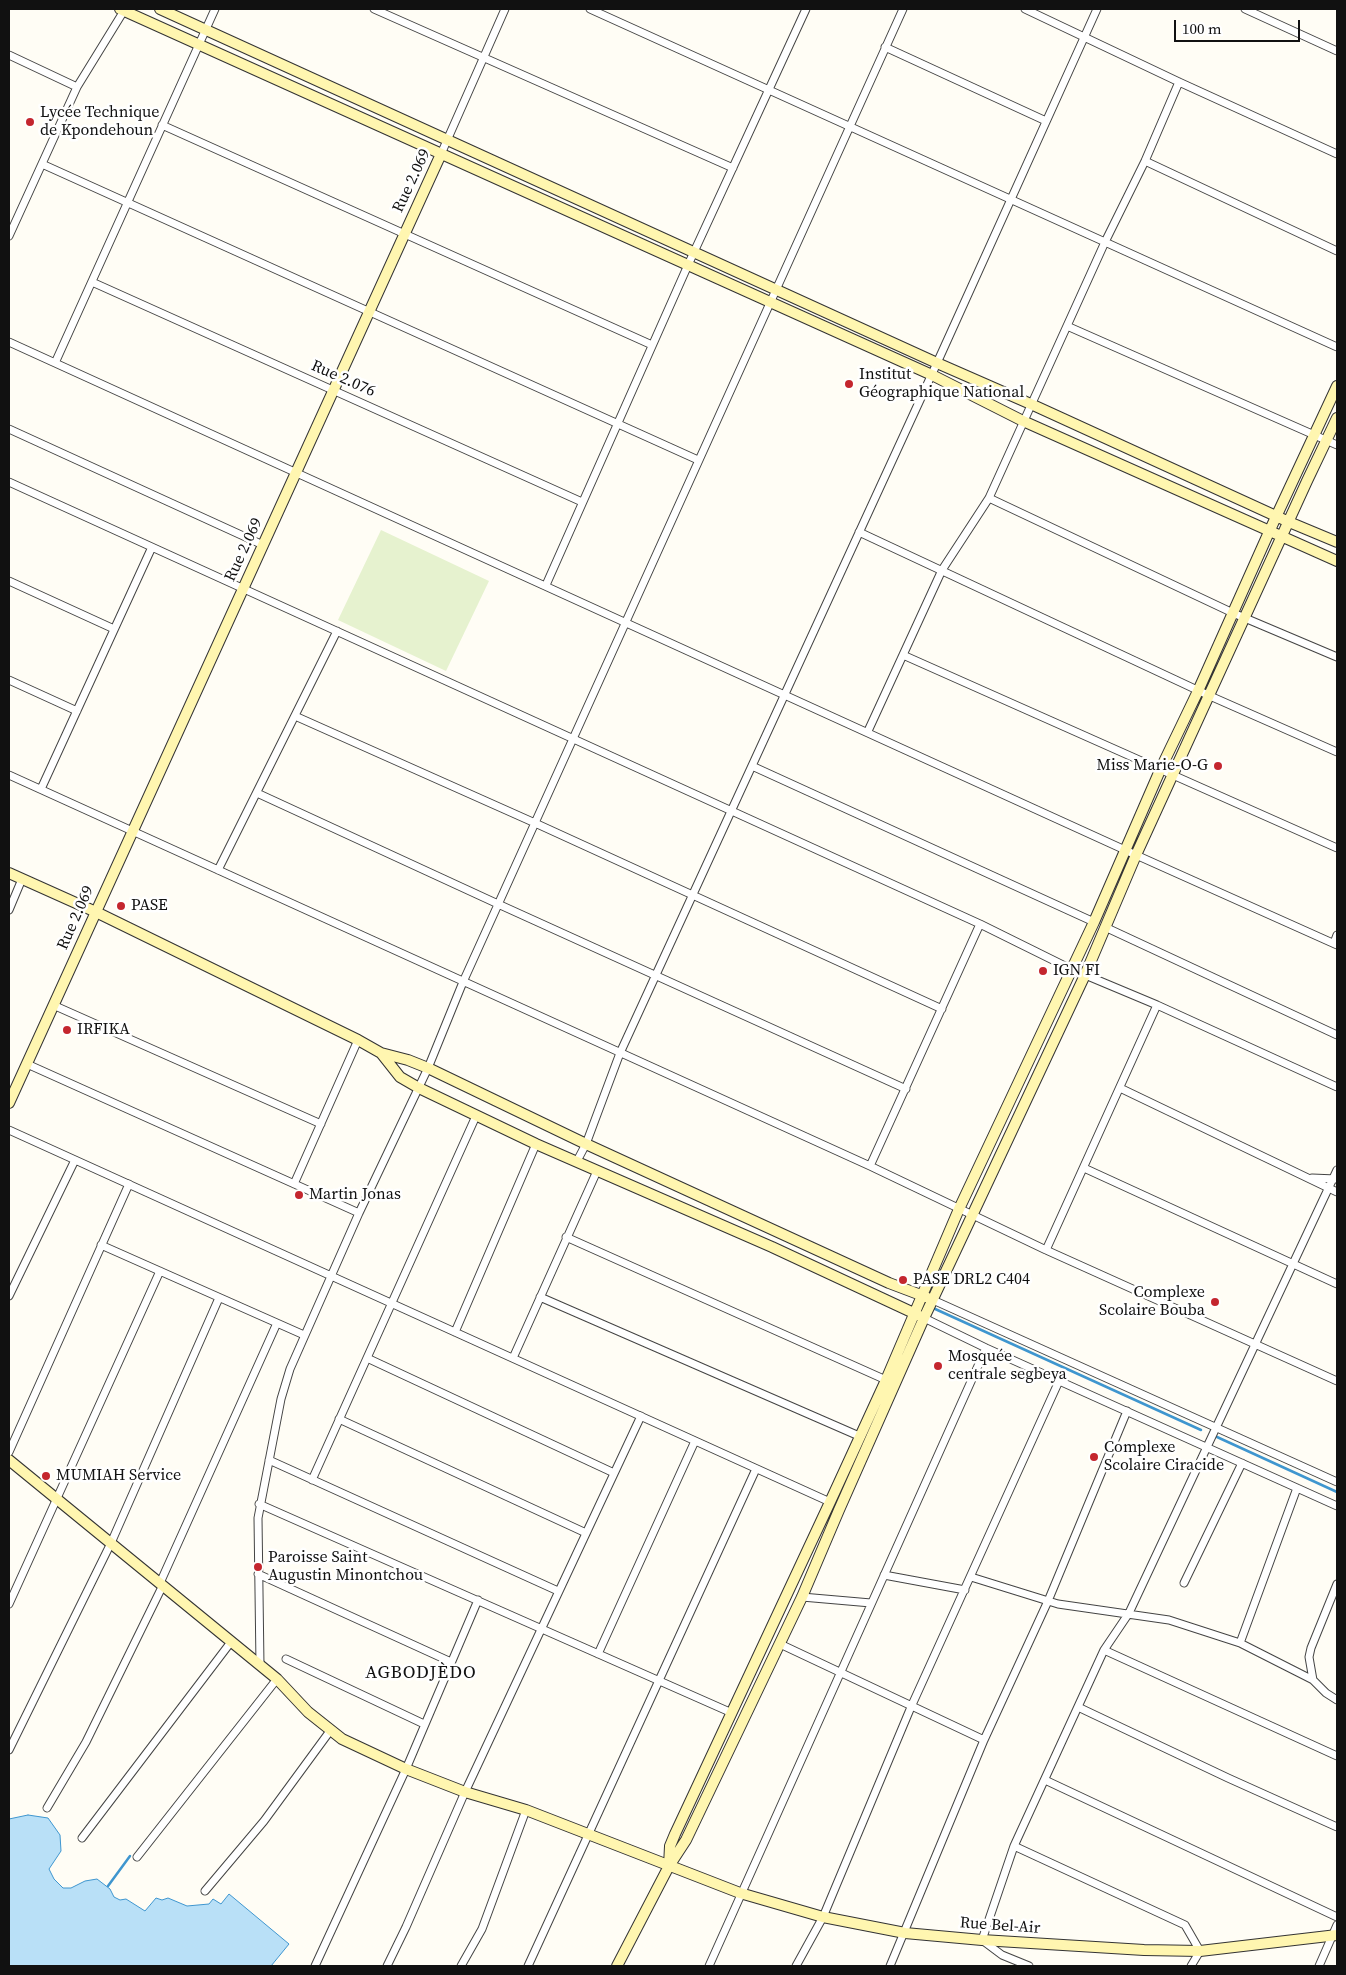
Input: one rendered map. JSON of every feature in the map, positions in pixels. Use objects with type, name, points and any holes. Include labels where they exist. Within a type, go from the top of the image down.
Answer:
[{"type":"street","points":[[9,236],[77,87],[123,9],[932,375],[1023,422],[1337,561]]},
{"type":"street","points":[[160,9],[1289,522],[1337,542]]},
{"type":"street","points":[[55,363],[215,9]]},
{"type":"street","points":[[374,9],[733,168]]},
{"type":"street","name":"Rue 2.069","points":[[9,1103],[448,140],[505,9]]},
{"type":"street","points":[[590,9],[1337,347]]},
{"type":"street","points":[[546,585],[652,345],[805,9]]},
{"type":"street","points":[[260,1665],[259,1504],[285,1383],[304,1335],[419,1088],[463,982],[903,9]]},
{"type":"street","points":[[1025,9],[1337,154]]},
{"type":"street","points":[[577,1161],[586,1144],[620,1053],[938,363],[1097,9]]},
{"type":"street","points":[[1245,9],[1337,51]]},
{"type":"street","points":[[885,47],[1046,121]]},
{"type":"street","points":[[9,55],[77,87]]},
{"type":"street","points":[[868,732],[942,570],[989,498],[1145,161],[1179,82]]},
{"type":"street","points":[[162,125],[652,345]]},
{"type":"street","points":[[1145,161],[1337,251]]},
{"type":"street","points":[[42,164],[698,460]]},
{"type":"street","name":"Rue 2.076","points":[[92,282],[582,502]]},
{"type":"street","points":[[1067,326],[1332,443]]},
{"type":"street","points":[[9,342],[1335,944],[1337,935]]},
{"type":"street","points":[[669,1866],[670,1846],[675,1834],[886,1380],[959,1209],[1094,922],[1161,768],[1337,386]]},
{"type":"street","points":[[617,1966],[669,1866],[686,1840],[802,1597],[924,1318],[1086,975],[1136,855],[1281,537],[1307,481],[1332,443],[1337,418]]},
{"type":"street","points":[[9,429],[263,545]]},
{"type":"street","points":[[9,482],[980,924],[1071,970],[1157,1004],[1337,1087]]},
{"type":"street","points":[[989,498],[1233,613],[1337,657]]},
{"type":"street","points":[[859,532],[1198,691],[1337,752]]},
{"type":"street","points":[[42,789],[152,547]]},
{"type":"street","points":[[9,581],[114,629]]},
{"type":"street","points":[[218,870],[337,631]]},
{"type":"street","points":[[903,655],[1161,768],[1337,848]]},
{"type":"street","points":[[9,680],[77,711]]},
{"type":"street","points":[[295,716],[535,822],[692,896],[942,1009]]},
{"type":"street","points":[[752,766],[1094,922]]},
{"type":"street","points":[[9,775],[870,1166],[1046,1250],[1337,1381]]},
{"type":"street","points":[[257,792],[655,976],[906,1089]]},
{"type":"street","points":[[9,873],[96,912],[381,1053],[408,1060],[428,1068],[586,1144],[1337,1482]]},
{"type":"street","points":[[9,910],[22,879]]},
{"type":"street","points":[[870,1166],[980,924]]},
{"type":"street","points":[[1107,928],[1337,1035]]},
{"type":"street","points":[[1046,1250],[1157,1004]]},
{"type":"street","points":[[53,1005],[321,1124]]},
{"type":"street","points":[[294,1184],[358,1040]]},
{"type":"street","points":[[381,1053],[400,1076],[419,1088],[476,1116],[772,1247],[986,1348],[1337,1506]]},
{"type":"street","points":[[27,1064],[359,1214]]},
{"type":"street","points":[[1120,1088],[1337,1192]]},
{"type":"street","points":[[312,1480],[476,1116]]},
{"type":"street","points":[[9,1130],[830,1502]]},
{"type":"street","points":[[455,1332],[536,1144]]},
{"type":"street","points":[[9,1296],[75,1160]]},
{"type":"street","points":[[1084,1168],[1337,1284]]},
{"type":"street","points":[[513,1358],[597,1170]]},
{"type":"street","points":[[1029,1966],[1002,1955],[982,1940],[1014,1846],[1104,1650],[1129,1613],[1217,1429],[1329,1188],[1335,1179],[1337,1170]]},
{"type":"street","points":[[1309,1178],[1335,1179]]},
{"type":"street","points":[[9,1452],[130,1184]]},
{"type":"street","points":[[566,1237],[886,1380]]},
{"type":"street","points":[[101,1245],[304,1335]]},
{"type":"street","points":[[9,1604],[160,1271]]},
{"type":"street","points":[[540,1297],[859,1436]]},
{"type":"street","points":[[9,1750],[111,1543],[219,1298]]},
{"type":"street","points":[[47,1808],[86,1742],[161,1584],[278,1323]]},
{"type":"street","points":[[709,1966],[740,1893],[986,1348]]},
{"type":"street","points":[[367,1358],[614,1473]]},
{"type":"street","points":[[796,1966],[822,1917],[911,1707],[1059,1381]]},
{"type":"street","points":[[890,1966],[984,1740],[1048,1601],[1127,1411]]},
{"type":"street","points":[[387,1966],[465,1792],[641,1416]]},
{"type":"street","points":[[339,1419],[586,1533]]},
{"type":"street","points":[[598,1654],[695,1441]]},
{"type":"street","name":"Rue Bel-Air","points":[[9,1460],[277,1679],[308,1712],[342,1739],[406,1769],[465,1792],[526,1810],[740,1893],[822,1917],[905,1933],[982,1940],[1144,1950],[1200,1951],[1335,1935]]},
{"type":"street","points":[[269,1460],[558,1591]]},
{"type":"street","points":[[1184,1583],[1242,1463]]},
{"type":"street","points":[[528,1966],[756,1469]]},
{"type":"street","points":[[1240,1643],[1297,1488]]},
{"type":"street","points":[[259,1504],[732,1713]]},
{"type":"street","points":[[258,1574],[451,1662]]},
{"type":"street","points":[[884,1575],[965,1590]]},
{"type":"street","points":[[971,1577],[1058,1604],[1169,1620],[1240,1643],[1313,1680],[1326,1694],[1337,1700]]},
{"type":"street","points":[[1313,1680],[1309,1657],[1311,1648],[1337,1588]]},
{"type":"street","points":[[802,1597],[871,1603]]},
{"type":"street","points":[[315,1966],[406,1769],[478,1600]]},
{"type":"street","points":[[82,1838],[231,1642]]},
{"type":"street","points":[[780,1644],[984,1740]]},
{"type":"street","points":[[1104,1650],[1337,1756]]},
{"type":"street","points":[[286,1659],[424,1724]]},
{"type":"street","points":[[137,1857],[277,1679]]},
{"type":"street","points":[[1078,1707],[1337,1827]]},
{"type":"street","points":[[205,1891],[264,1821],[330,1731]]},
{"type":"street","points":[[1045,1780],[1337,1918]]},
{"type":"street","points":[[461,1966],[482,1929],[526,1810]]},
{"type":"street","points":[[1014,1846],[1184,1925],[1200,1951],[1191,1966]]},
{"type":"street","points":[[1319,1966],[1335,1935],[1337,1925]]},
{"type":"green space","points":[[381,530],[489,581],[446,671],[338,620]]},
{"type":"water","points":[[28,1815],[48,1818],[60,1835],[61,1851],[49,1869],[54,1879],[63,1888],[71,1888],[85,1881],[97,1879],[110,1889],[114,1897],[120,1900],[126,1899],[145,1911],[156,1898],[162,1900],[168,1898],[187,1906],[209,1904],[213,1899],[221,1904],[229,1894],[289,1944],[271,1966],[9,1966],[9,1819]]},
{"type":"waterway","points":[[933,1308],[1201,1430]]},
{"type":"waterway","points":[[1217,1437],[1337,1492]]},
{"type":"waterway","points":[[108,1886],[130,1856]]},
{"type":"place","name":"Lycée Technique de Kpondehoun","points":[[30,122]]},
{"type":"place","name":"Institut Géographique National","points":[[849,384]]},
{"type":"place","name":"Miss Marie-O-G","points":[[1218,766]]},
{"type":"place","name":"PASE","points":[[121,906]]},
{"type":"place","name":"IGN FI","points":[[1043,971]]},
{"type":"place","name":"IRFIKA","points":[[67,1030]]},
{"type":"place","name":"Martin Jonas","points":[[299,1195]]},
{"type":"place","name":"PASE DRL2 C404","points":[[903,1280]]},
{"type":"place","name":"Complexe Scolaire Bouba","points":[[1215,1302]]},
{"type":"place","name":"Mosquée centrale segbeya","points":[[938,1366]]},
{"type":"place","name":"Complexe Scolaire Ciracide","points":[[1094,1457]]},
{"type":"place","name":"MUMIAH Service","points":[[46,1476]]},
{"type":"place","name":"Paroisse Saint Augustin Minontchou","points":[[258,1567]]},
{"type":"district","name":"AGBODJÈDO","points":[[421,1673]]}]
